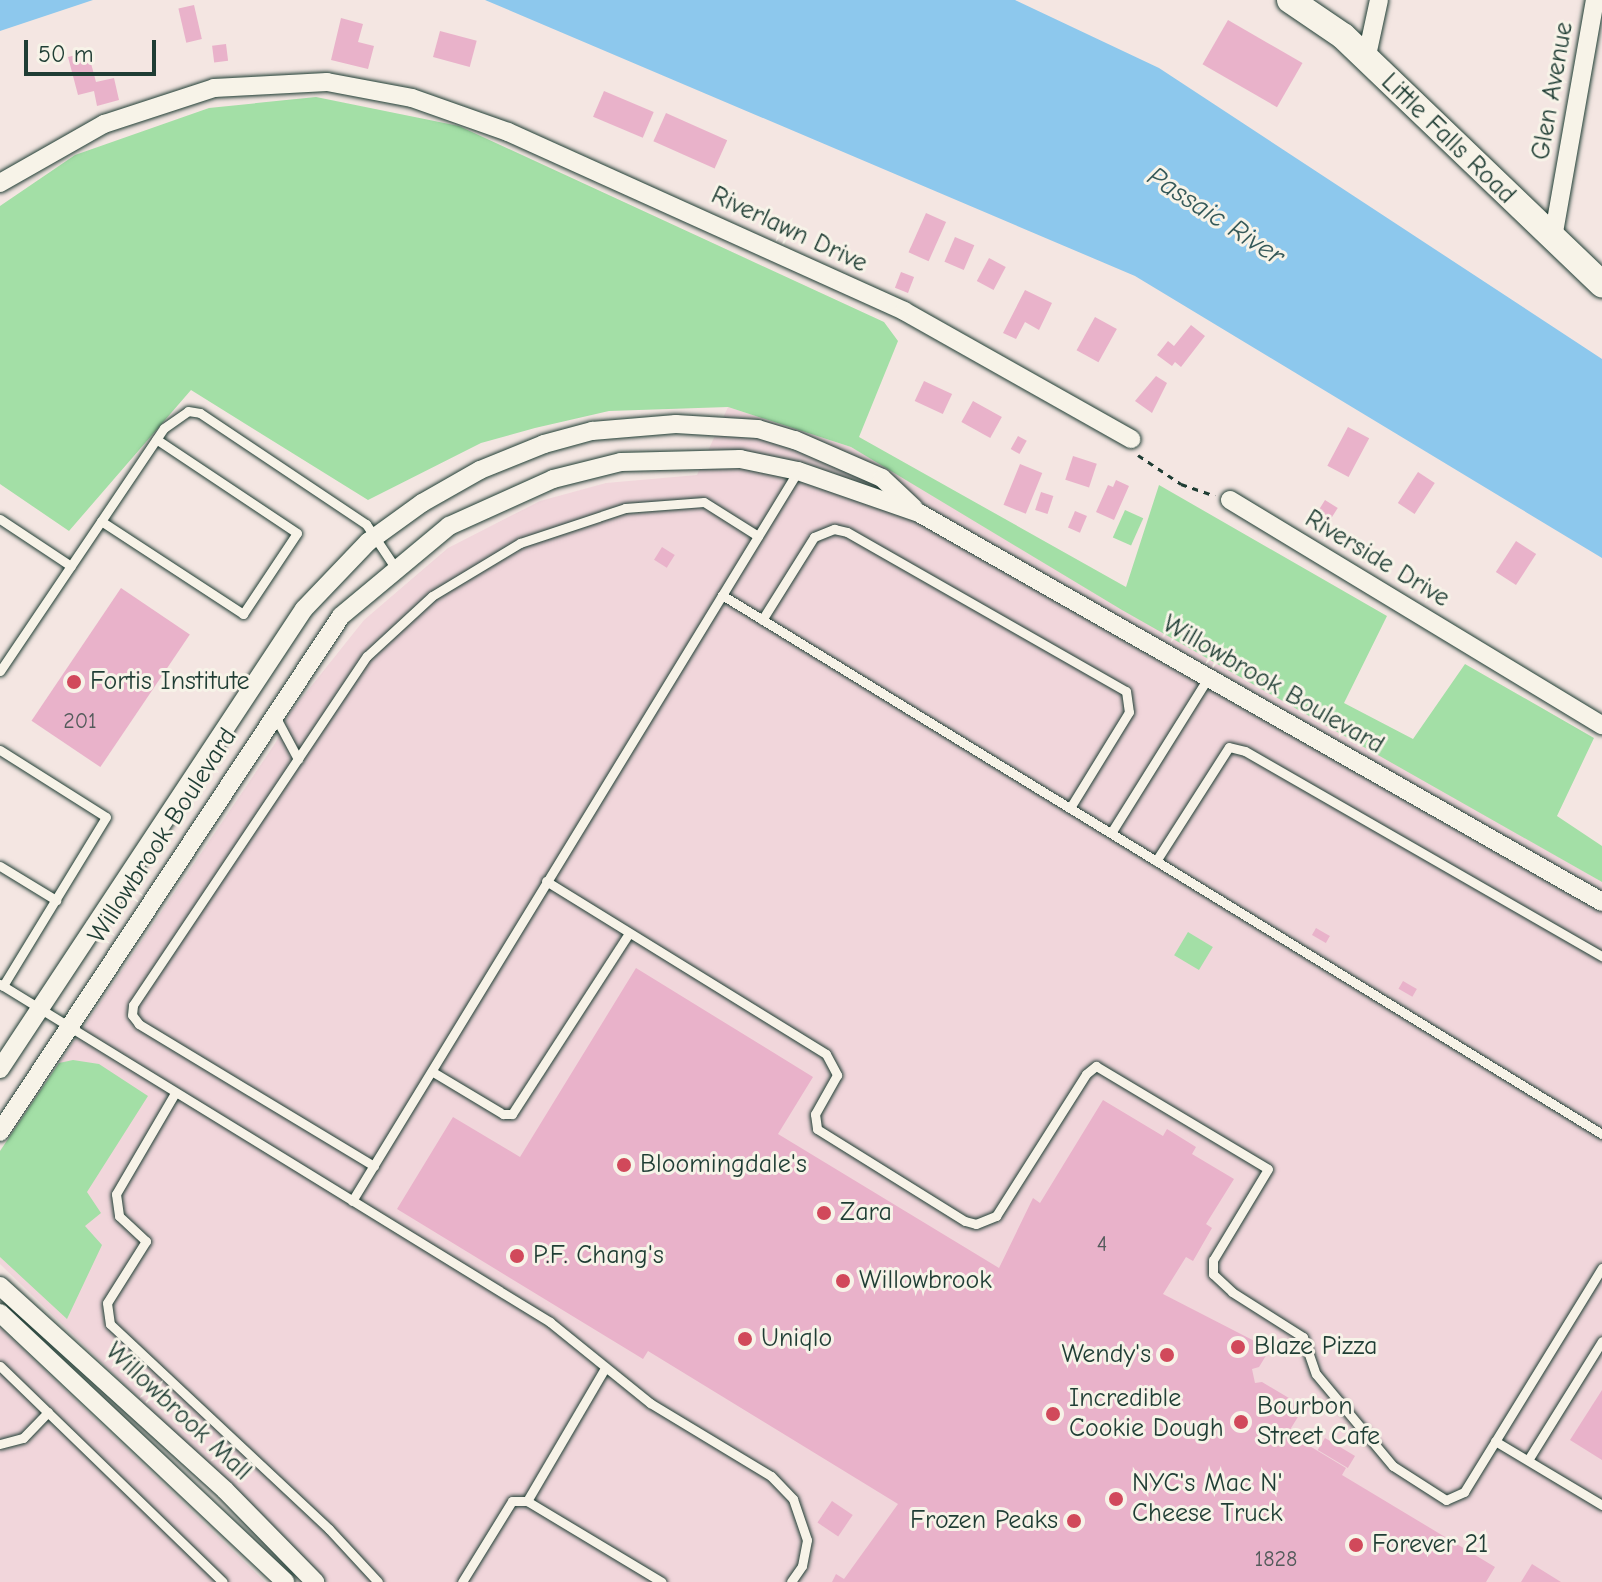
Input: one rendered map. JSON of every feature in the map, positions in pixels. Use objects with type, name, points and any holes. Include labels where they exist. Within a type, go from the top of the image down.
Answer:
[{"type":"street","name":"Little Falls Road","points":[[1290,0],[1343,36],[1602,284]]},
{"type":"street","points":[[1366,60],[1379,0]]},
{"type":"street","name":"Glen Avenue","points":[[1553,238],[1595,0]]},
{"type":"street","name":"Riverlawn Drive","points":[[0,183],[104,124],[214,88],[327,82],[412,98],[520,137],[904,311],[1131,439]]},
{"type":"street","name":"Willowbrook Boulevard","points":[[0,1069],[304,609],[372,539],[422,503],[514,454],[592,431],[638,425],[716,424],[795,440],[882,478],[919,513]]},
{"type":"street","name":"Willowbrook Boulevard","points":[[0,1132],[273,713],[341,616],[394,566],[485,507],[588,468],[700,456],[798,471],[919,513],[1602,902]]},
{"type":"street","name":"Riverside Drive","points":[[1230,500],[1602,725]]},
{"type":"street","name":"Willowbrook Mall","points":[[0,1286],[225,1490],[315,1582]]},
{"type":"street","name":"Willowbrook Mall","points":[[0,1313],[285,1582]]},
{"type":"lane","points":[[0,671],[156,439],[174,417],[188,411],[200,413],[366,524],[372,539],[394,566]]},
{"type":"lane","points":[[101,521],[243,614],[297,533],[156,439]]},
{"type":"lane","points":[[352,1201],[798,471]]},
{"type":"lane","points":[[374,1166],[139,1024],[132,1015],[140,995],[367,656],[396,625],[460,577],[520,543],[625,508],[704,502],[758,536]]},
{"type":"lane","points":[[0,519],[71,566]]},
{"type":"lane","points":[[762,620],[814,537],[823,531],[847,532],[1126,691],[1129,712],[1070,808]]},
{"type":"lane","points":[[722,595],[1602,1134]]},
{"type":"lane","points":[[1111,833],[1208,678]]},
{"type":"lane","points":[[273,713],[298,759]]},
{"type":"lane","points":[[1156,861],[1229,747],[1245,751],[1602,956]]},
{"type":"lane","points":[[0,750],[106,817],[2,985],[38,1011],[550,1322],[665,1413],[785,1487],[807,1540],[802,1566],[791,1582]]},
{"type":"lane","points":[[0,866],[56,900]]},
{"type":"lane","points":[[546,881],[628,935],[826,1054],[837,1075],[815,1114],[817,1129],[965,1221],[976,1224],[996,1216],[1086,1074],[1103,1067],[1268,1169],[1213,1260],[1213,1274],[1232,1292],[1303,1337],[1316,1374],[1393,1466],[1452,1500],[1464,1492],[1599,1280],[1602,1268]]},
{"type":"lane","points":[[433,1072],[503,1114],[512,1114],[628,935]]},
{"type":"lane","points":[[175,1093],[116,1194],[119,1216],[146,1241],[107,1303],[110,1324],[329,1529],[378,1582]]},
{"type":"lane","points":[[1528,1460],[1602,1341]]},
{"type":"lane","points":[[0,1366],[223,1582]]},
{"type":"lane","points":[[527,1501],[605,1368]]},
{"type":"lane","points":[[0,1444],[23,1438],[48,1412]]},
{"type":"lane","points":[[1495,1441],[1602,1505]]},
{"type":"lane","points":[[462,1582],[512,1501],[527,1501],[662,1582]]},
{"type":"path","points":[[1131,439],[1142,460],[1155,469],[1195,490],[1230,500]]},
{"type":"shaded area","points":[[728,407],[851,447],[1602,882],[1602,1582],[328,1582],[0,1264],[0,1151],[276,742],[289,714],[364,620],[448,548],[540,501],[606,483],[697,475]]},
{"type":"shaded area","points":[[0,1327],[256,1573],[265,1582],[0,1582]]},
{"type":"green space","points":[[316,97],[459,126],[884,322],[898,341],[859,437],[1126,587],[1159,485],[1387,616],[1344,703],[1413,739],[1465,664],[1594,738],[1557,816],[1602,846],[1602,882],[1122,610],[851,447],[728,407],[609,411],[535,428],[481,443],[368,500],[191,390],[69,531],[0,484],[0,206],[75,155],[209,108]]},
{"type":"green space","points":[[1125,510],[1143,518],[1131,546],[1113,537]]},
{"type":"green space","points":[[1188,932],[1213,947],[1199,970],[1174,955]]},
{"type":"green space","points":[[73,1060],[99,1064],[148,1096],[87,1192],[101,1213],[85,1226],[102,1245],[67,1319],[0,1257],[0,1151],[59,1063]]},
{"type":"water","points":[[0,0],[93,0],[0,31]]},
{"type":"water","name":"Passaic River","points":[[485,0],[1015,0],[1159,68],[1602,359],[1602,558],[1135,276]]},
{"type":"building","points":[[194,5],[202,39],[186,43],[178,9]]},
{"type":"building","points":[[341,18],[363,24],[358,42],[374,46],[368,69],[331,60]]},
{"type":"building","points":[[1228,20],[1302,63],[1277,107],[1202,64]]},
{"type":"building","points":[[440,31],[477,41],[470,67],[433,57]]},
{"type":"building","points":[[226,44],[228,61],[214,63],[212,46]]},
{"type":"building","points":[[88,52],[96,82],[114,78],[119,100],[97,106],[94,91],[78,95],[68,57]]},
{"type":"building","points":[[604,91],[654,112],[643,138],[593,117]]},
{"type":"building","points":[[666,113],[727,140],[715,169],[653,141]]},
{"type":"building","points":[[926,213],[946,222],[929,261],[909,252]]},
{"type":"building","points":[[955,237],[974,245],[964,270],[944,262]]},
{"type":"building","points":[[989,258],[1006,267],[994,290],[977,281]]},
{"type":"building","points":[[901,272],[914,277],[908,293],[895,288]]},
{"type":"building","points":[[1025,290],[1052,303],[1039,330],[1025,322],[1016,339],[1003,333]]},
{"type":"building","points":[[1095,317],[1117,329],[1098,362],[1077,350]]},
{"type":"building","points":[[1191,325],[1205,336],[1181,367],[1175,362],[1172,366],[1157,355],[1168,341],[1174,346]]},
{"type":"building","points":[[1156,376],[1167,383],[1152,413],[1135,401]]},
{"type":"building","points":[[924,381],[952,394],[943,414],[915,401]]},
{"type":"building","points":[[973,401],[1002,417],[990,438],[961,422]]},
{"type":"building","points":[[1348,427],[1369,438],[1349,477],[1327,466]]},
{"type":"building","points":[[1018,436],[1027,441],[1019,454],[1011,449]]},
{"type":"building","points":[[1073,456],[1097,464],[1089,488],[1065,480]]},
{"type":"building","points":[[1020,464],[1042,473],[1026,514],[1004,505]]},
{"type":"building","points":[[1418,472],[1435,483],[1415,514],[1398,503]]},
{"type":"building","points":[[1116,480],[1129,486],[1114,520],[1096,512],[1108,485],[1113,487]]},
{"type":"building","points":[[1041,492],[1053,496],[1047,514],[1035,510]]},
{"type":"building","points":[[1325,500],[1338,508],[1329,522],[1316,514]]},
{"type":"building","points":[[1075,511],[1087,516],[1080,533],[1068,528]]},
{"type":"building","points":[[1516,541],[1536,554],[1516,585],[1496,572]]},
{"type":"building","points":[[662,547],[675,555],[667,568],[654,560]]},
{"type":"building","points":[[121,588],[190,634],[100,767],[32,721]]},
{"type":"building","points":[[1316,928],[1330,936],[1326,943],[1312,935]]},
{"type":"building","name":"Willowbrook","points":[[636,968],[813,1077],[778,1134],[999,1268],[1033,1198],[1040,1203],[1103,1100],[1163,1136],[1167,1129],[1196,1147],[1192,1154],[1234,1179],[1206,1224],[1212,1228],[1193,1261],[1186,1257],[1163,1294],[1270,1349],[1259,1367],[1252,1369],[1255,1383],[1262,1382],[1304,1407],[1288,1433],[1346,1468],[1342,1475],[1495,1567],[1486,1582],[832,1582],[836,1574],[844,1579],[898,1504],[648,1351],[643,1359],[397,1209],[453,1117],[520,1157]]},
{"type":"building","points":[[1403,981],[1417,989],[1412,997],[1398,989]]},
{"type":"building","points":[[1602,1390],[1602,1460],[1570,1440]]},
{"type":"building","points":[[1325,1438],[1355,1456],[1348,1468],[1318,1450]]},
{"type":"building","points":[[832,1501],[853,1515],[838,1537],[817,1523]]},
{"type":"building","points":[[1532,1564],[1561,1582],[1521,1582]]},
{"type":"place","name":"Fortis Institute","points":[[74,682]]},
{"type":"place","name":"Bloomingdale's","points":[[624,1165]]},
{"type":"place","name":"Zara","points":[[824,1213]]},
{"type":"place","name":"P.F. Chang's","points":[[517,1256]]},
{"type":"place","name":"Willowbrook","points":[[843,1281]]},
{"type":"place","name":"Uniqlo","points":[[745,1339]]},
{"type":"place","name":"Blaze Pizza","points":[[1238,1347]]},
{"type":"place","name":"Wendy's","points":[[1167,1355]]},
{"type":"place","name":"Incredible Cookie Dough","points":[[1053,1414]]},
{"type":"place","name":"Bourbon Street Cafe","points":[[1241,1422]]},
{"type":"place","name":"NYC's Mac N' Cheese Truck","points":[[1116,1499]]},
{"type":"place","name":"Frozen Peaks","points":[[1074,1521]]},
{"type":"place","name":"Forever 21","points":[[1356,1545]]}]
